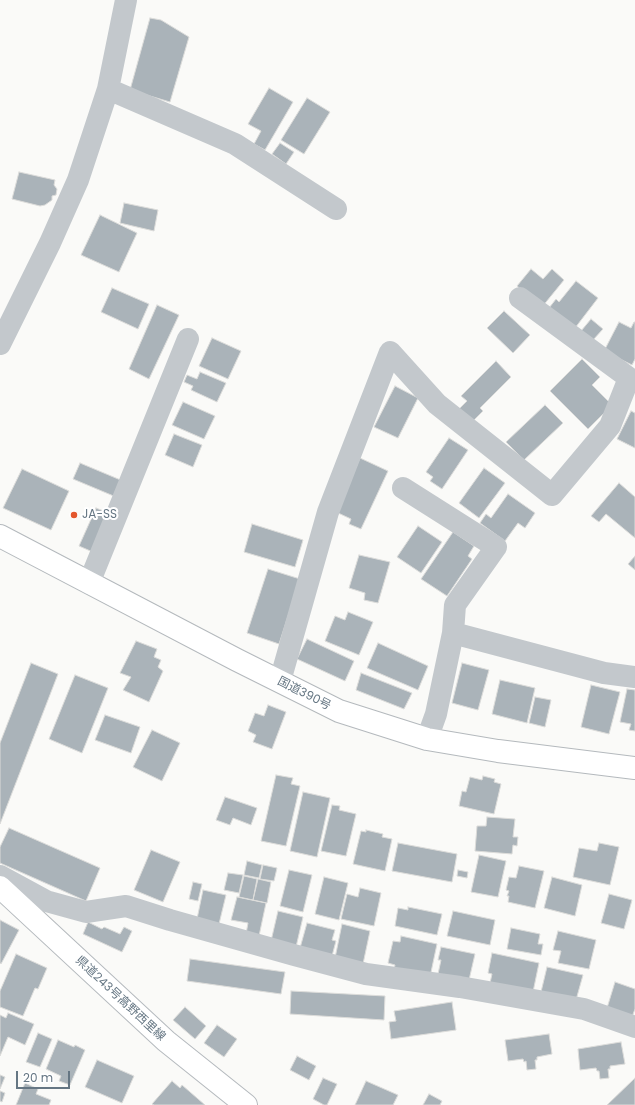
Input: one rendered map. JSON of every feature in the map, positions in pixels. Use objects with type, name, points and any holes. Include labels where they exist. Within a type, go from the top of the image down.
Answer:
[{"type":"main road","name":"国道390号","points":[[0,536],[237,660],[339,711],[427,739],[498,751],[635,768]]},
{"type":"main road","name":"県道243号高野西里線","points":[[0,886],[166,1041],[246,1105]]},
{"type":"street","points":[[0,344],[50,242],[78,180],[108,89],[126,0]]},
{"type":"street","points":[[108,89],[235,144],[336,209]]},
{"type":"street","points":[[280,681],[328,512],[390,352],[437,404],[552,495],[610,426],[629,378],[520,298]]},
{"type":"street","points":[[89,583],[188,339]]},
{"type":"street","points":[[403,488],[496,547],[455,605],[454,633],[436,714],[427,739]]},
{"type":"street","points":[[454,633],[604,673],[635,677]]},
{"type":"street","points":[[0,876],[46,901],[86,912],[126,906],[177,922],[366,974],[460,987],[584,1009],[635,1027]]},
{"type":"building","points":[[150,18],[161,20],[189,37],[170,102],[130,90]]},
{"type":"building","points":[[269,88],[293,102],[265,150],[254,144],[261,131],[248,124]]},
{"type":"building","points":[[307,98],[330,112],[304,154],[281,140]]},
{"type":"building","points":[[280,143],[294,152],[286,164],[272,154]]},
{"type":"building","points":[[19,172],[55,180],[54,185],[57,189],[56,195],[52,196],[52,200],[45,205],[40,206],[12,199]]},
{"type":"building","points":[[124,203],[158,210],[154,231],[120,223]]},
{"type":"building","points":[[100,215],[137,233],[119,272],[81,255]]},
{"type":"building","points":[[531,269],[543,279],[552,269],[564,280],[542,307],[517,286]]},
{"type":"building","points":[[576,281],[598,298],[575,328],[549,308],[556,299],[559,302]]},
{"type":"building","points":[[112,288],[149,304],[138,329],[101,312]]},
{"type":"building","points":[[157,305],[179,315],[149,379],[129,369]]},
{"type":"building","points":[[504,311],[530,335],[513,353],[487,328]]},
{"type":"building","points":[[591,319],[603,329],[593,340],[581,331]]},
{"type":"building","points":[[619,322],[631,328],[635,322],[635,359],[632,365],[604,351]]},
{"type":"building","points":[[212,338],[241,351],[228,379],[199,366]]},
{"type":"building","points":[[582,359],[600,377],[592,385],[612,405],[588,429],[550,391]]},
{"type":"building","points":[[496,361],[511,377],[480,408],[483,411],[472,422],[459,409],[467,401],[461,396]]},
{"type":"building","points":[[200,372],[226,383],[217,402],[191,390],[193,386],[184,382],[187,375],[197,379]]},
{"type":"building","points":[[395,386],[418,398],[398,438],[374,427]]},
{"type":"building","points":[[183,402],[215,416],[204,439],[172,425]]},
{"type":"building","points":[[545,405],[563,423],[524,460],[506,442]]},
{"type":"building","points":[[631,411],[635,413],[635,448],[617,439]]},
{"type":"building","points":[[174,434],[202,445],[193,467],[165,455]]},
{"type":"building","points":[[449,438],[468,450],[442,489],[430,481],[433,477],[426,472]]},
{"type":"building","points":[[360,458],[388,471],[361,529],[349,524],[351,519],[336,512]]},
{"type":"building","points":[[80,463],[123,481],[116,497],[73,479]]},
{"type":"building","points":[[484,468],[505,483],[479,518],[459,503]]},
{"type":"building","points":[[22,469],[69,491],[51,530],[3,508]]},
{"type":"building","points":[[619,483],[635,497],[635,538],[606,514],[599,522],[591,516]]},
{"type":"building","points":[[508,494],[535,513],[525,528],[518,523],[505,541],[480,523],[486,514],[491,518]]},
{"type":"building","points":[[96,508],[111,514],[95,553],[79,546]]},
{"type":"building","points":[[252,524],[303,540],[295,567],[244,552]]},
{"type":"building","points":[[418,526],[442,542],[421,573],[397,557]]},
{"type":"building","points":[[453,532],[474,546],[468,556],[472,559],[447,596],[421,579]]},
{"type":"building","points":[[359,555],[390,562],[378,603],[364,600],[365,593],[349,588]]},
{"type":"building","points":[[635,556],[635,570],[628,564]]},
{"type":"building","points":[[268,569],[300,579],[279,644],[247,633]]},
{"type":"building","points":[[348,612],[373,622],[359,655],[325,641],[335,616],[345,620]]},
{"type":"building","points":[[307,639],[354,661],[345,681],[297,659]]},
{"type":"building","points":[[136,641],[157,649],[154,657],[161,660],[158,667],[163,671],[149,702],[123,690],[131,677],[120,673]]},
{"type":"building","points":[[378,643],[428,666],[418,690],[367,668]]},
{"type":"building","points":[[31,663],[58,674],[0,824],[0,743]]},
{"type":"building","points":[[462,663],[489,670],[478,710],[452,703]]},
{"type":"building","points":[[361,673],[412,693],[404,709],[356,690]]},
{"type":"building","points":[[75,675],[108,688],[82,753],[49,739]]},
{"type":"building","points":[[500,680],[535,688],[527,723],[492,714]]},
{"type":"building","points":[[591,685],[620,692],[609,734],[581,727]]},
{"type":"building","points":[[627,689],[635,690],[635,731],[629,730],[631,724],[620,722]]},
{"type":"building","points":[[535,697],[551,700],[545,727],[529,723]]},
{"type":"building","points":[[268,705],[286,712],[272,749],[253,742],[256,735],[248,731],[255,713],[264,716]]},
{"type":"building","points":[[105,715],[140,727],[131,753],[95,740]]},
{"type":"building","points":[[152,730],[180,743],[162,781],[133,767]]},
{"type":"building","points":[[276,775],[293,778],[291,784],[300,786],[286,846],[261,841]]},
{"type":"building","points":[[483,776],[495,779],[494,782],[501,784],[494,814],[459,806],[462,791],[466,792],[470,777],[482,780]]},
{"type":"building","points":[[303,792],[330,798],[317,857],[290,851]]},
{"type":"building","points":[[225,797],[257,808],[251,825],[233,818],[230,825],[216,820]]},
{"type":"building","points":[[332,805],[340,806],[339,810],[356,814],[346,856],[321,851]]},
{"type":"building","points":[[487,817],[515,819],[513,837],[518,837],[517,846],[513,845],[512,854],[475,851],[477,826],[486,826]]},
{"type":"building","points":[[9,828],[100,868],[86,901],[0,863],[0,847]]},
{"type":"building","points":[[366,830],[383,834],[382,837],[392,839],[385,871],[353,864],[361,831],[366,832]]},
{"type":"building","points":[[398,843],[457,854],[452,882],[392,871]]},
{"type":"building","points":[[599,843],[619,847],[610,885],[573,877],[579,848],[597,851]]},
{"type":"building","points":[[151,850],[180,862],[163,902],[134,890]]},
{"type":"building","points":[[479,855],[506,861],[498,897],[471,892]]},
{"type":"building","points":[[247,861],[262,865],[259,878],[244,875]]},
{"type":"building","points":[[263,865],[277,868],[274,881],[260,879]]},
{"type":"building","points":[[519,866],[544,871],[535,908],[508,902],[509,896],[507,896],[509,891],[506,890],[509,877],[516,878]]},
{"type":"building","points":[[289,870],[312,875],[303,912],[280,906]]},
{"type":"building","points":[[458,870],[468,872],[467,878],[457,876]]},
{"type":"building","points":[[228,873],[243,875],[239,893],[224,890]]},
{"type":"building","points":[[244,876],[257,879],[253,900],[239,897]]},
{"type":"building","points":[[324,877],[348,883],[339,920],[315,914]]},
{"type":"building","points":[[552,877],[582,885],[575,916],[544,908]]},
{"type":"building","points":[[258,879],[271,882],[267,903],[253,900]]},
{"type":"building","points":[[193,882],[202,884],[198,901],[189,899]]},
{"type":"building","points":[[360,888],[381,893],[374,926],[341,919],[347,894],[358,897]]},
{"type":"building","points":[[203,890],[226,895],[219,924],[197,919]]},
{"type":"building","points":[[609,894],[632,900],[624,929],[601,923]]},
{"type":"building","points":[[237,897],[266,903],[259,936],[246,934],[248,923],[231,920]]},
{"type":"building","points":[[408,907],[442,914],[437,935],[395,926],[398,908],[408,910]]},
{"type":"building","points":[[278,911],[303,917],[296,947],[271,941]]},
{"type":"building","points":[[453,911],[495,920],[490,945],[447,936]]},
{"type":"building","points":[[0,920],[19,930],[1,964],[0,963]]},
{"type":"building","points":[[88,922],[102,929],[104,927],[120,934],[124,927],[132,931],[122,952],[83,934]]},
{"type":"building","points":[[307,923],[335,930],[332,940],[336,941],[332,956],[300,948]]},
{"type":"building","points":[[342,924],[370,931],[363,964],[335,958]]},
{"type":"building","points":[[511,928],[540,934],[538,944],[543,944],[541,955],[507,949]]},
{"type":"building","points":[[558,931],[596,940],[589,969],[558,963],[561,951],[553,950]]},
{"type":"building","points":[[401,936],[437,944],[430,977],[394,969],[395,965],[388,963],[393,941],[400,942]]},
{"type":"building","points":[[441,947],[475,954],[469,980],[438,974],[441,960],[438,960]]},
{"type":"building","points":[[492,953],[539,963],[533,992],[490,983],[492,974],[488,973]]},
{"type":"building","points":[[16,954],[47,968],[38,989],[35,988],[23,1016],[0,1007],[0,991]]},
{"type":"building","points":[[190,959],[285,972],[281,994],[187,981]]},
{"type":"building","points":[[547,967],[583,975],[576,1000],[541,992]]},
{"type":"building","points":[[615,982],[635,989],[635,1009],[632,1017],[607,1008]]},
{"type":"building","points":[[291,991],[385,996],[384,1020],[290,1014]]},
{"type":"building","points":[[452,1002],[456,1030],[391,1039],[389,1022],[396,1021],[394,1011]]},
{"type":"building","points":[[185,1007],[206,1026],[195,1039],[173,1020]]},
{"type":"building","points":[[8,1013],[34,1024],[25,1045],[8,1037],[0,1056],[0,1015],[6,1018]]},
{"type":"building","points":[[217,1025],[237,1039],[224,1057],[204,1043]]},
{"type":"building","points":[[38,1033],[52,1039],[40,1067],[26,1062]]},
{"type":"building","points":[[549,1034],[552,1054],[537,1057],[537,1060],[535,1060],[536,1069],[527,1070],[526,1061],[524,1062],[523,1059],[508,1061],[505,1040]]},
{"type":"building","points":[[58,1040],[74,1047],[75,1045],[85,1050],[70,1085],[59,1081],[61,1076],[46,1069]]},
{"type":"building","points":[[621,1042],[625,1064],[610,1066],[610,1069],[608,1069],[609,1078],[600,1079],[599,1071],[597,1071],[596,1068],[580,1070],[578,1049]]},
{"type":"building","points":[[297,1056],[316,1066],[309,1080],[290,1070]]},
{"type":"building","points":[[97,1060],[134,1076],[122,1103],[85,1087]]},
{"type":"building","points":[[0,1075],[5,1077],[0,1089]]},
{"type":"building","points":[[323,1078],[337,1084],[327,1105],[313,1099]]},
{"type":"building","points":[[635,1078],[635,1105],[607,1105]]},
{"type":"building","points":[[172,1081],[180,1088],[182,1085],[205,1105],[152,1104]]},
{"type":"building","points":[[366,1081],[398,1095],[393,1105],[355,1105]]},
{"type":"building","points":[[25,1083],[38,1089],[36,1094],[51,1100],[49,1105],[16,1105]]},
{"type":"building","points":[[0,1091],[5,1093],[2,1102],[0,1101]]},
{"type":"building","points":[[429,1094],[442,1101],[440,1105],[423,1105]]},
{"type":"place","name":"JA-SS","points":[[74,515]]}]
